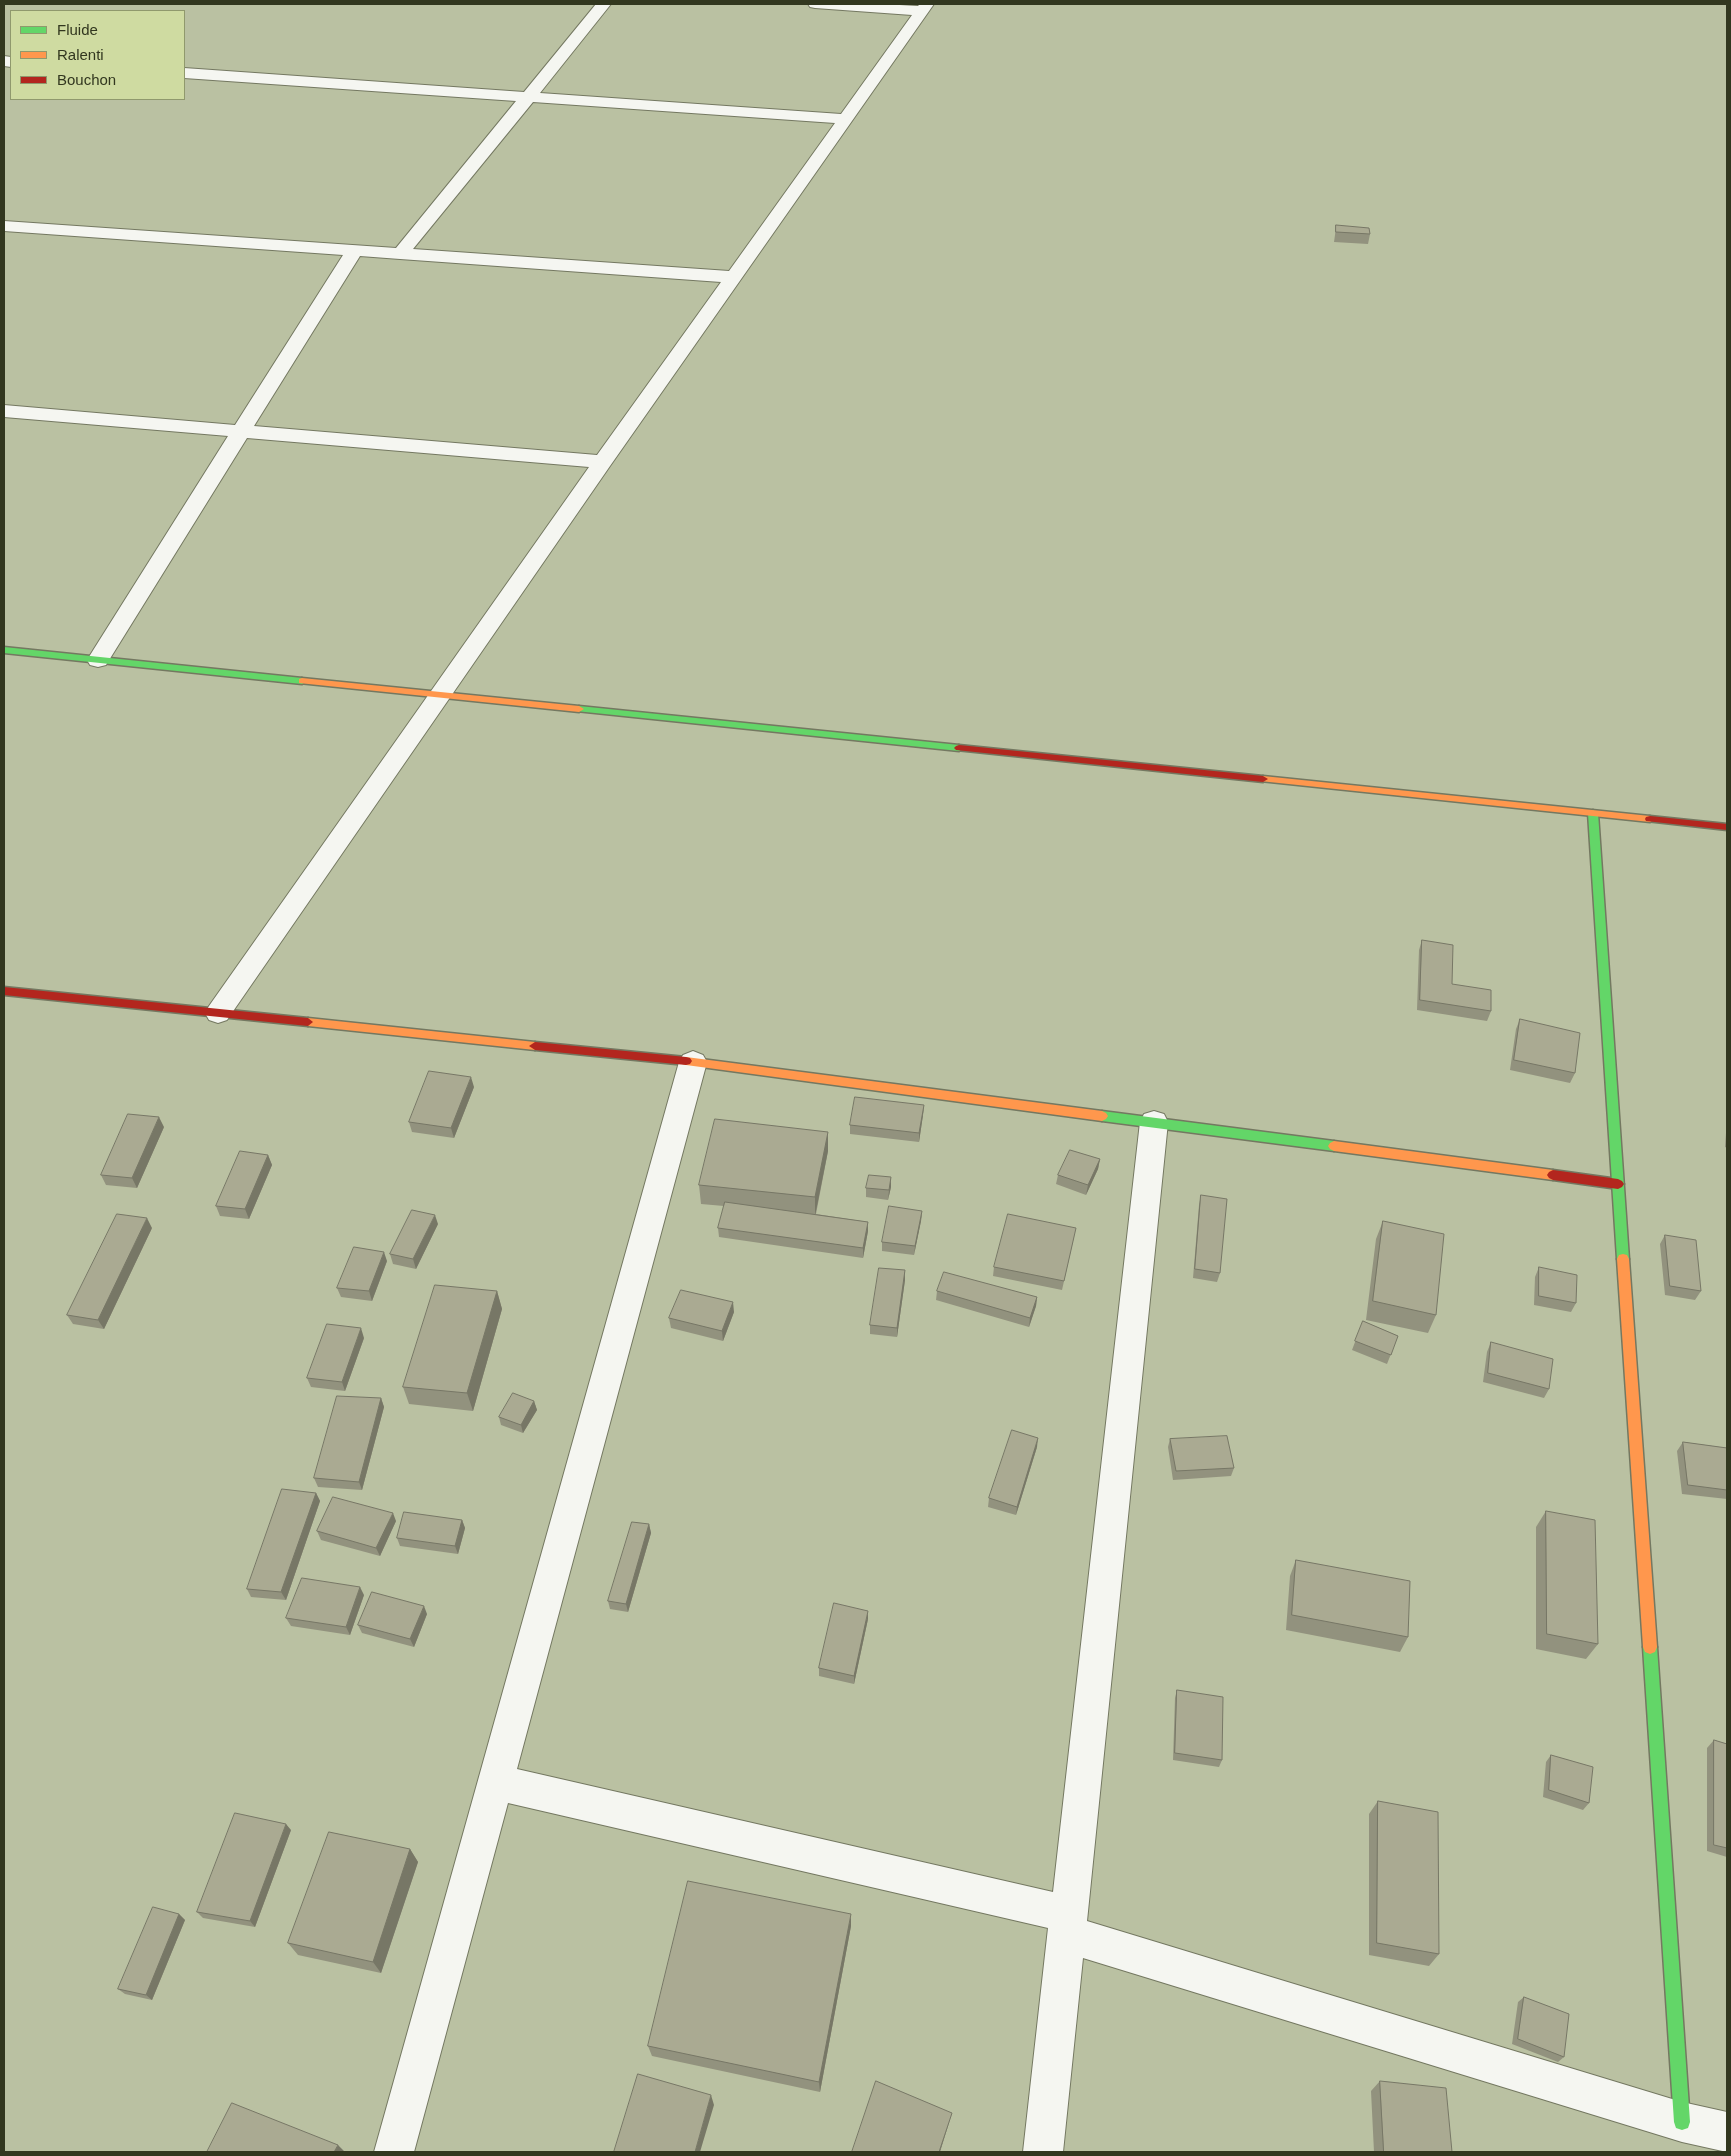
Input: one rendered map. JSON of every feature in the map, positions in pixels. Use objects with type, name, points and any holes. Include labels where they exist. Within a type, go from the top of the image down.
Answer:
[{"type":"street","points":[[400,254],[604,4]]},
{"type":"street","points":[[814,4],[925,7]]},
{"type":"street","points":[[218,1014],[603,462],[736,277],[925,7]]},
{"type":"street","points":[[185,73],[847,119]]},
{"type":"street","points":[[4,226],[736,277]]},
{"type":"street","points":[[98,660],[354,251]]},
{"type":"street","points":[[4,411],[603,462]]},
{"type":"street","points":[[4,650],[1727,827]]},
{"type":"street","points":[[1593,813],[1682,2122]]},
{"type":"street","points":[[4,991],[692,1062],[1618,1184]]},
{"type":"street","points":[[394,2152],[692,1062]]},
{"type":"street","points":[[1043,2152],[1154,1122]]},
{"type":"street","points":[[495,1782],[1067,1924],[1682,2122],[1727,2132]]},
{"type":"building","points":[[1336,225],[1369,228],[1370,234],[1336,232]]},
{"type":"building","points":[[1422,940],[1453,945],[1452,984],[1491,990],[1491,1011],[1420,1000]]},
{"type":"building","points":[[1520,1019],[1580,1033],[1575,1073],[1514,1060]]},
{"type":"building","points":[[429,1071],[471,1077],[451,1128],[409,1122]]},
{"type":"building","points":[[855,1097],[924,1105],[919,1133],[850,1125]]},
{"type":"building","points":[[128,1114],[159,1117],[132,1178],[101,1175]]},
{"type":"building","points":[[715,1119],[828,1132],[815,1197],[699,1185]]},
{"type":"building","points":[[1070,1150],[1100,1159],[1088,1185],[1058,1175]]},
{"type":"building","points":[[240,1151],[268,1155],[245,1209],[216,1206]]},
{"type":"building","points":[[869,1175],[891,1177],[889,1190],[866,1188]]},
{"type":"building","points":[[1201,1195],[1227,1199],[1220,1273],[1195,1269]]},
{"type":"building","points":[[725,1202],[868,1222],[863,1248],[718,1228]]},
{"type":"building","points":[[889,1206],[922,1211],[915,1246],[882,1242]]},
{"type":"building","points":[[412,1210],[435,1215],[413,1259],[390,1254]]},
{"type":"building","points":[[117,1214],[147,1218],[98,1320],[67,1315]]},
{"type":"building","points":[[1008,1214],[1076,1228],[1064,1281],[994,1267]]},
{"type":"building","points":[[1383,1221],[1444,1234],[1436,1315],[1373,1301]]},
{"type":"building","points":[[1665,1235],[1696,1240],[1701,1291],[1670,1286]]},
{"type":"building","points":[[354,1247],[384,1252],[369,1291],[337,1288]]},
{"type":"building","points":[[1539,1267],[1577,1275],[1576,1303],[1539,1296]]},
{"type":"building","points":[[879,1268],[905,1270],[897,1328],[870,1325]]},
{"type":"building","points":[[944,1272],[1037,1297],[1030,1318],[937,1291]]},
{"type":"building","points":[[435,1285],[497,1291],[467,1393],[403,1387]]},
{"type":"building","points":[[681,1290],[733,1302],[722,1331],[669,1318]]},
{"type":"building","points":[[1363,1321],[1398,1336],[1391,1355],[1355,1341]]},
{"type":"building","points":[[327,1324],[361,1328],[342,1382],[307,1378]]},
{"type":"building","points":[[1491,1342],[1553,1359],[1549,1389],[1488,1373]]},
{"type":"building","points":[[513,1393],[534,1401],[521,1425],[499,1417]]},
{"type":"building","points":[[337,1396],[381,1398],[359,1482],[314,1478]]},
{"type":"building","points":[[1012,1430],[1038,1438],[1017,1507],[989,1498]]},
{"type":"building","points":[[1227,1436],[1234,1468],[1176,1471],[1170,1439]]},
{"type":"building","points":[[1683,1442],[1727,1448],[1727,1490],[1688,1485]]},
{"type":"building","points":[[282,1489],[316,1493],[281,1592],[247,1589]]},
{"type":"building","points":[[333,1497],[393,1513],[376,1548],[317,1531]]},
{"type":"building","points":[[1546,1511],[1595,1520],[1598,1644],[1547,1634]]},
{"type":"building","points":[[404,1512],[462,1520],[455,1546],[397,1538]]},
{"type":"building","points":[[632,1522],[649,1524],[626,1604],[608,1601]]},
{"type":"building","points":[[1296,1560],[1410,1581],[1408,1637],[1292,1615]]},
{"type":"building","points":[[302,1578],[360,1587],[346,1627],[286,1618]]},
{"type":"building","points":[[372,1592],[424,1606],[410,1639],[358,1625]]},
{"type":"building","points":[[834,1603],[868,1611],[854,1676],[819,1668]]},
{"type":"building","points":[[1177,1690],[1223,1697],[1222,1760],[1175,1753]]},
{"type":"building","points":[[1714,1740],[1727,1744],[1727,1848],[1714,1845]]},
{"type":"building","points":[[1551,1755],[1593,1767],[1589,1803],[1549,1790]]},
{"type":"building","points":[[1378,1801],[1438,1812],[1439,1954],[1377,1943]]},
{"type":"building","points":[[235,1813],[286,1824],[250,1921],[197,1912]]},
{"type":"building","points":[[329,1832],[410,1849],[373,1962],[288,1943]]},
{"type":"building","points":[[688,1881],[851,1914],[819,2082],[648,2046]]},
{"type":"building","points":[[153,1907],[179,1914],[146,1995],[118,1989]]},
{"type":"building","points":[[1524,1997],[1569,2014],[1564,2057],[1518,2039]]},
{"type":"building","points":[[638,2074],[711,2095],[695,2152],[614,2152]]},
{"type":"building","points":[[876,2081],[952,2113],[939,2152],[852,2152]]},
{"type":"building","points":[[1380,2081],[1446,2088],[1452,2152],[1384,2152]]},
{"type":"building","points":[[232,2103],[338,2145],[334,2152],[207,2152]]},
{"type":"traffic: fast","points":[[4,650],[302,681]]},
{"type":"traffic: fast","points":[[579,709],[959,748]]},
{"type":"traffic: fast","points":[[1593,813],[1623,1259]]},
{"type":"traffic: fast","points":[[1102,1116],[1334,1146]]},
{"type":"traffic: fast","points":[[1650,1647],[1682,2122]]},
{"type":"traffic: slow","points":[[302,681],[579,709]]},
{"type":"traffic: slow","points":[[1263,779],[1650,819]]},
{"type":"traffic: slow","points":[[308,1022],[535,1046]]},
{"type":"traffic: slow","points":[[686,1061],[1102,1116]]},
{"type":"traffic: slow","points":[[1334,1146],[1553,1175]]},
{"type":"traffic: slow","points":[[1623,1259],[1650,1647]]},
{"type":"traffic: jam","points":[[959,748],[1263,779]]},
{"type":"traffic: jam","points":[[1650,819],[1727,827]]},
{"type":"traffic: jam","points":[[4,991],[308,1022]]},
{"type":"traffic: jam","points":[[535,1046],[686,1061]]},
{"type":"traffic: jam","points":[[1553,1175],[1618,1184]]}]
